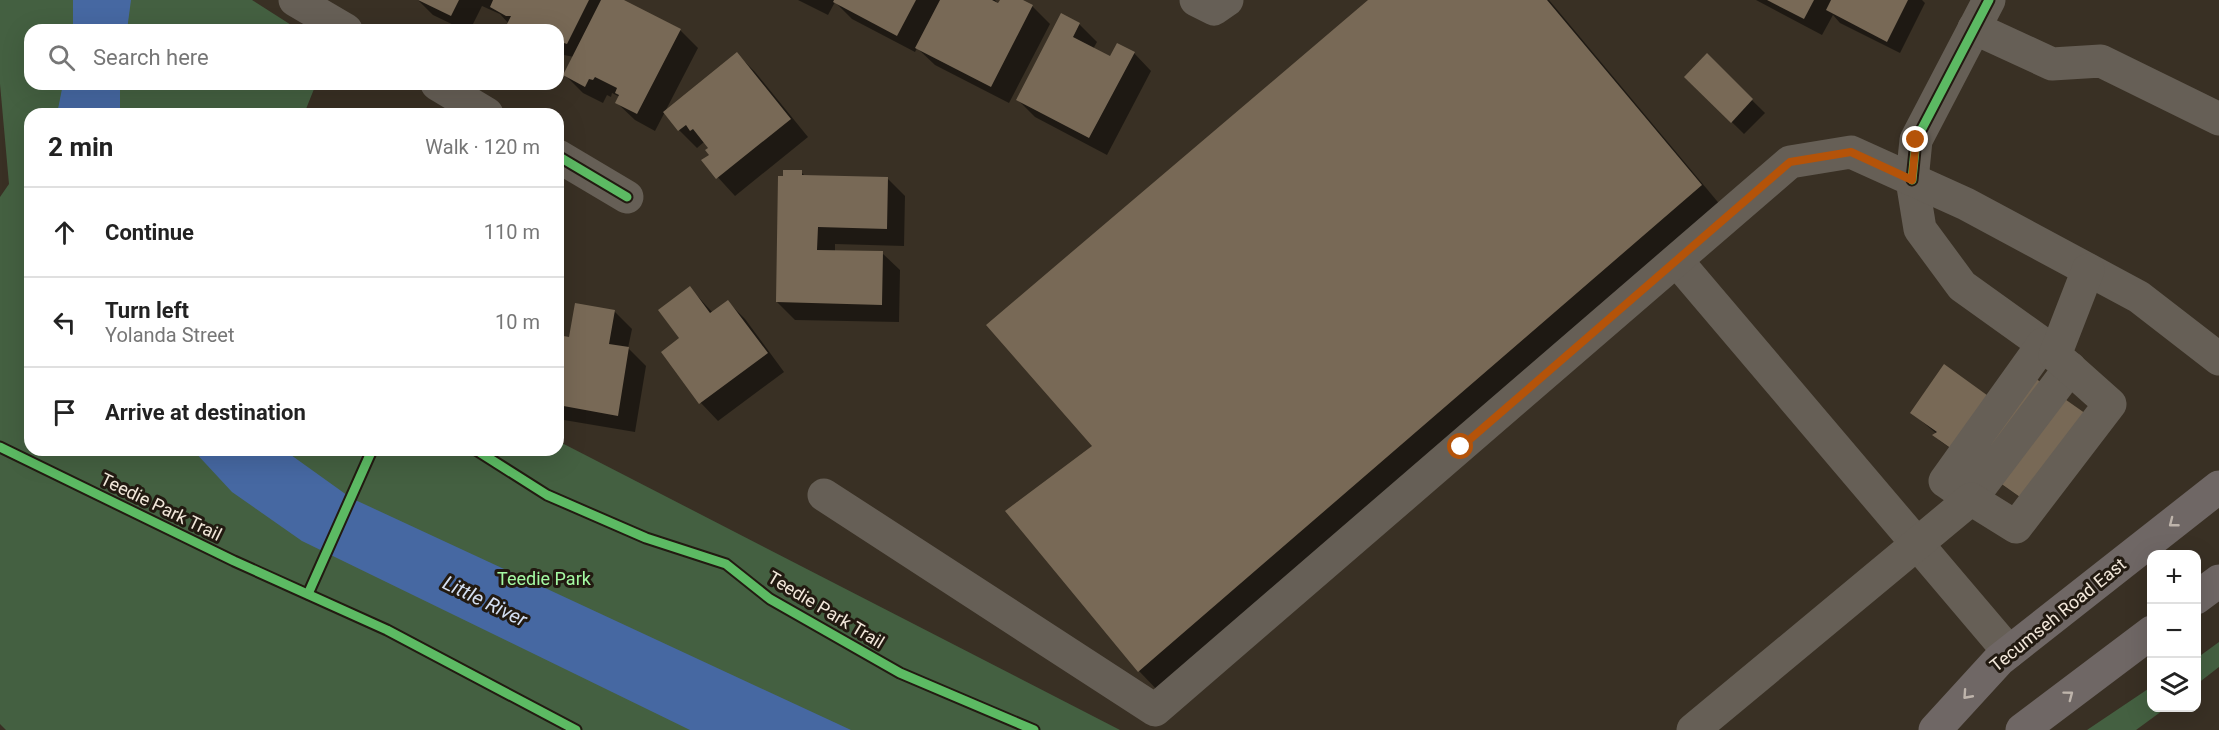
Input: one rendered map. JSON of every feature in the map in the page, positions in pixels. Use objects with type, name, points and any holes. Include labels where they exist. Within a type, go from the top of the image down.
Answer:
[{"type":"main road","name":"Tecumseh Road East","points":[[1935,730],[2008,652],[2219,487]]},
{"type":"main road","points":[[2201,594],[2219,581]]},
{"type":"main road","points":[[2022,730],[2147,635]]},
{"type":"street","points":[[295,0],[336,24]]},
{"type":"street","points":[[1196,0],[1214,9],[1227,0]]},
{"type":"street","points":[[1971,499],[2016,527],[2110,404],[2065,364],[1962,286],[1920,229],[1912,180],[1916,140],[1989,0]]},
{"type":"street","points":[[1974,28],[2052,64],[2101,61],[2219,119]]},
{"type":"street","points":[[447,90],[477,108]]},
{"type":"street","points":[[824,495],[1155,710],[1790,162],[1851,152],[1966,204],[2139,297],[2219,359]]},
{"type":"street","points":[[564,160],[627,197]]},
{"type":"street","points":[[1677,261],[2008,652]]},
{"type":"street","points":[[1694,730],[1971,499],[2065,364],[2088,270]]},
{"type":"green space","name":"Teedie Park","points":[[0,0],[252,0],[290,24],[24,24],[24,90],[314,90],[306,108],[24,108],[24,456],[564,456],[564,444],[1120,730],[6,730],[0,724],[0,197],[9,184],[0,84]]},
{"type":"green space","points":[[2219,642],[2219,667],[2201,681],[2201,658],[2201,655]]},
{"type":"green space","points":[[2147,690],[2147,712],[2161,712],[2136,730],[2087,730]]},
{"type":"water","points":[[73,0],[131,0],[128,24],[73,24]]},
{"type":"water","points":[[62,90],[120,90],[120,108],[58,108]]},
{"type":"water","name":"Little River","points":[[199,456],[292,456],[351,498],[851,730],[690,730],[302,541],[232,492]]},
{"type":"building","points":[[418,0],[459,0],[451,16]]},
{"type":"building","points":[[493,0],[589,0],[567,44],[564,43],[564,24],[507,24],[511,16],[506,16],[490,7]]},
{"type":"building","points":[[601,0],[624,0],[681,29],[637,114],[615,103],[619,95],[615,93],[617,88],[595,77],[593,80],[589,79],[585,87],[564,76]]},
{"type":"building","points":[[834,0],[916,0],[897,36],[833,2]]},
{"type":"building","points":[[940,0],[992,0],[998,3],[1000,0],[1023,0],[1033,5],[991,87],[915,48]]},
{"type":"building","points":[[1368,0],[1547,0],[1702,185],[1138,672],[1005,511],[1092,446],[986,325]]},
{"type":"building","points":[[1767,0],[1814,0],[1804,19]]},
{"type":"building","points":[[1831,0],[1908,0],[1887,42],[1826,10]]},
{"type":"building","points":[[1061,13],[1080,23],[1073,37],[1110,56],[1117,43],[1135,52],[1089,138],[1016,100]]},
{"type":"building","points":[[737,52],[791,119],[716,179],[701,160],[709,155],[705,150],[708,148],[693,129],[690,131],[686,125],[678,131],[663,112]]},
{"type":"building","points":[[1707,53],[1753,99],[1731,123],[1684,77]]},
{"type":"building","points":[[783,170],[802,170],[802,175],[888,177],[887,229],[818,227],[817,250],[883,251],[882,305],[776,302],[778,176],[783,176]]},
{"type":"building","points":[[690,286],[710,313],[728,300],[768,353],[699,404],[661,352],[679,338],[658,310]]},
{"type":"building","points":[[575,303],[615,310],[609,344],[629,347],[618,416],[564,406],[564,336],[569,337]]},
{"type":"building","points":[[1944,364],[1991,398],[2015,364],[2089,416],[2027,502],[1932,435],[1937,432],[1910,413]]},
{"type":"cycle path","points":[[1912,180],[1916,140],[1989,0]]},
{"type":"cycle path","points":[[564,160],[627,197]]},
{"type":"cycle path","name":"Teedie Park Trail","points":[[0,447],[234,561],[387,630],[576,730]]},
{"type":"cycle path","points":[[308,594],[369,456]]},
{"type":"cycle path","name":"Teedie Park Trail","points":[[485,456],[547,495],[646,538],[726,564],[770,599],[900,673],[1034,730]]},
{"type":"route","points":[[1461,447],[1790,162],[1851,152],[1912,180],[1916,140]]}]
